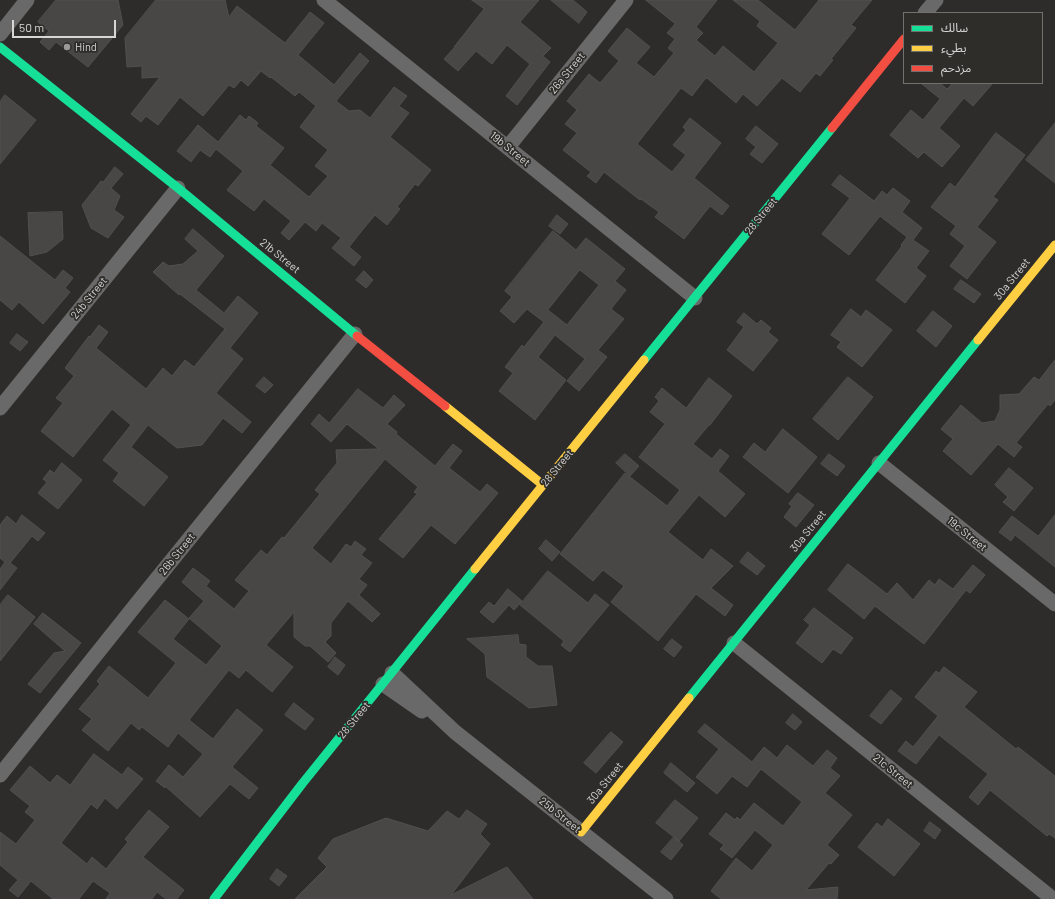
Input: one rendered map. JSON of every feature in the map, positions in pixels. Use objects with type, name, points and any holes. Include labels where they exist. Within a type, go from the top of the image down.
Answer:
[{"type":"street","points":[[0,34],[27,0]]},
{"type":"street","name":"26a Street","points":[[508,147],[626,0]]},
{"type":"street","points":[[926,12],[936,0]]},
{"type":"street","name":"19b Street","points":[[328,1],[695,298]]},
{"type":"street","name":"28 Street","points":[[214,899],[287,802],[903,40]]},
{"type":"street","name":"21b Street","points":[[0,47],[178,188],[355,334],[543,485]]},
{"type":"street","name":"24b Street","points":[[0,408],[178,188]]},
{"type":"street","name":"30a Street","points":[[581,832],[1055,245]]},
{"type":"street","name":"26b Street","points":[[0,775],[355,334]]},
{"type":"street","name":"19c Street","points":[[879,463],[1055,604]]},
{"type":"street","name":"21c Street","points":[[734,643],[1053,899]]},
{"type":"street","name":"25b Street","points":[[388,679],[436,721],[455,732],[666,899]]},
{"type":"building","points":[[56,0],[118,0],[123,25],[88,67],[56,42],[49,50],[40,42],[49,31],[38,22]]},
{"type":"building","points":[[156,0],[225,0],[229,17],[237,6],[285,43],[310,12],[324,23],[298,55],[334,85],[360,53],[369,61],[336,101],[349,111],[360,110],[370,118],[394,87],[407,96],[399,106],[409,113],[390,137],[431,170],[418,186],[415,184],[397,207],[400,209],[387,225],[375,215],[364,228],[349,247],[361,257],[354,266],[332,248],[341,238],[322,223],[316,231],[305,222],[289,240],[281,233],[291,221],[264,199],[254,211],[227,190],[243,171],[216,149],[210,157],[200,150],[191,162],[177,151],[198,125],[218,142],[240,115],[246,120],[249,116],[258,123],[256,126],[284,148],[270,165],[309,197],[328,176],[315,166],[328,150],[300,127],[316,106],[299,92],[295,96],[261,71],[248,86],[241,80],[234,88],[229,85],[203,116],[180,97],[158,125],[146,116],[141,122],[131,114],[160,77],[142,78],[142,66],[127,67],[125,38]]},
{"type":"building","points":[[472,0],[539,0],[520,22],[551,48],[543,56],[550,62],[517,105],[506,96],[530,64],[507,45],[492,64],[476,51],[458,71],[444,59],[484,9]]},
{"type":"building","points":[[551,0],[573,0],[587,12],[579,23]]},
{"type":"building","points":[[646,0],[717,0],[696,27],[703,33],[696,40],[715,56],[723,46],[754,72],[778,43],[757,26],[760,21],[733,0],[758,0],[795,30],[819,0],[872,0],[851,25],[856,28],[831,59],[833,60],[820,76],[816,73],[800,92],[782,78],[757,106],[743,94],[736,103],[707,78],[692,96],[681,88],[637,144],[672,172],[686,155],[673,145],[686,130],[683,127],[690,118],[721,143],[694,178],[729,206],[722,215],[710,206],[684,239],[655,217],[659,212],[641,199],[640,200],[604,172],[596,183],[587,176],[591,172],[563,150],[577,133],[565,124],[577,110],[567,101],[589,74],[600,83],[619,61],[608,51],[627,28],[650,47],[636,63],[654,77],[674,53],[668,48],[675,39],[667,33],[675,24]]},
{"type":"building","points":[[922,84],[941,84],[947,89],[952,84],[992,84],[973,106],[964,98],[939,128],[960,146],[942,167],[924,152],[918,158],[890,135],[911,110],[923,120],[940,99]]},
{"type":"building","points":[[5,95],[36,120],[0,164],[0,102]]},
{"type":"building","points":[[1055,123],[1055,183],[1026,160]]},
{"type":"building","points":[[756,126],[778,144],[762,163],[750,154],[756,147],[746,139]]},
{"type":"building","points":[[996,133],[1025,155],[993,197],[998,200],[977,227],[996,242],[967,279],[950,266],[965,246],[950,234],[956,226],[931,207],[950,183],[955,187]]},
{"type":"building","points":[[115,167],[123,174],[111,188],[120,196],[114,210],[124,217],[108,238],[91,228],[82,205],[101,181],[103,182]]},
{"type":"building","points":[[840,175],[874,201],[882,191],[887,195],[893,188],[910,201],[902,212],[922,228],[913,240],[929,251],[916,268],[926,276],[905,303],[876,280],[902,246],[901,245],[907,237],[880,216],[849,255],[822,234],[850,198],[832,185]]},
{"type":"building","points":[[62,212],[63,239],[47,252],[30,256],[28,213]]},
{"type":"building","points":[[557,215],[568,224],[560,234],[549,226]]},
{"type":"building","points":[[193,229],[224,256],[196,290],[224,313],[238,296],[258,313],[230,348],[243,359],[216,393],[251,422],[242,433],[223,418],[202,445],[177,448],[148,425],[131,447],[168,477],[144,506],[113,481],[119,473],[103,460],[131,425],[112,409],[73,457],[41,431],[63,403],[56,398],[74,376],[65,368],[99,325],[108,332],[96,348],[146,389],[163,368],[172,376],[185,360],[194,367],[225,329],[180,294],[179,295],[153,272],[163,262],[169,266],[183,264],[198,251],[185,239]]},
{"type":"building","points":[[553,231],[576,250],[586,238],[625,269],[615,281],[626,290],[611,309],[624,319],[598,350],[607,357],[579,391],[567,381],[585,359],[555,335],[538,357],[566,380],[535,420],[499,391],[513,373],[505,367],[522,345],[524,347],[544,322],[527,309],[514,323],[500,311],[512,297],[505,291]],"holes":[[[580,270],[599,285],[567,325],[548,310]]]},
{"type":"building","points":[[0,236],[55,280],[63,270],[73,278],[65,288],[70,292],[43,324],[19,302],[12,310],[0,300]]},
{"type":"building","points":[[364,271],[373,280],[366,288],[356,280]]},
{"type":"building","points":[[961,280],[981,294],[974,303],[954,289]]},
{"type":"building","points":[[851,309],[861,317],[866,310],[892,330],[862,367],[837,347],[841,342],[831,335]]},
{"type":"building","points":[[933,311],[952,326],[936,347],[917,331]]},
{"type":"building","points":[[744,313],[757,324],[761,320],[771,328],[768,332],[778,340],[753,371],[727,350],[744,327],[737,322]]},
{"type":"building","points":[[17,334],[28,342],[20,351],[10,343]]},
{"type":"building","points":[[1055,360],[1055,400],[1050,406],[1048,404],[1016,443],[1022,447],[1014,457],[998,444],[971,475],[943,451],[953,439],[941,429],[961,405],[982,423],[995,421],[1000,410],[1000,395],[1019,394],[1034,377],[1039,380]]},
{"type":"building","points":[[264,377],[273,385],[265,393],[256,386]]},
{"type":"building","points":[[848,377],[873,397],[838,440],[813,419]]},
{"type":"building","points":[[709,378],[732,396],[710,425],[693,444],[712,459],[720,449],[729,456],[718,471],[745,494],[725,517],[699,495],[668,532],[703,560],[711,549],[733,566],[711,588],[733,605],[725,616],[696,594],[658,641],[611,602],[624,586],[603,570],[593,581],[560,554],[625,473],[667,506],[680,490],[639,457],[665,424],[650,412],[659,401],[655,397],[662,388],[686,408]]},
{"type":"building","points":[[358,389],[383,408],[394,395],[405,405],[387,424],[397,432],[396,434],[435,466],[453,444],[462,451],[449,468],[480,492],[487,484],[498,493],[455,544],[431,525],[403,558],[379,539],[417,494],[414,492],[418,487],[385,459],[312,548],[331,564],[346,544],[351,547],[355,541],[366,549],[361,555],[372,563],[359,579],[367,585],[359,595],[380,614],[372,622],[348,601],[331,623],[331,636],[325,642],[336,653],[328,662],[310,646],[305,646],[294,637],[294,612],[266,645],[293,667],[272,692],[246,670],[239,678],[229,670],[189,720],[213,739],[237,709],[263,730],[232,767],[258,788],[249,799],[230,784],[200,817],[165,786],[165,788],[156,781],[169,765],[183,777],[203,754],[178,733],[168,747],[142,727],[139,730],[131,723],[108,751],[82,730],[92,719],[79,709],[100,684],[97,681],[109,666],[148,698],[176,663],[138,632],[165,600],[189,619],[173,639],[206,665],[222,646],[189,618],[204,601],[182,582],[193,568],[210,581],[206,586],[234,609],[249,591],[235,580],[261,550],[267,555],[282,537],[284,538],[320,494],[315,490],[337,463],[336,450],[379,449],[347,424],[331,442],[311,424],[319,414],[329,423]]},
{"type":"building","points":[[783,429],[817,457],[788,493],[743,457],[754,443],[765,452]]},
{"type":"building","points":[[625,454],[639,466],[630,476],[616,463]]},
{"type":"building","points":[[829,454],[845,466],[837,476],[821,464]]},
{"type":"building","points":[[62,463],[82,480],[58,509],[38,493],[47,482],[43,479],[50,470],[54,473]]},
{"type":"building","points":[[1009,468],[1033,488],[1014,511],[1003,502],[1008,497],[995,485]]},
{"type":"building","points":[[798,493],[814,505],[796,527],[784,517],[792,506],[789,504]]},
{"type":"building","points":[[22,515],[45,533],[38,541],[32,536],[10,563],[17,568],[0,590],[0,569],[5,562],[0,558],[0,525],[7,516],[16,524]]},
{"type":"building","points":[[1055,515],[1055,567],[1015,535],[1011,541],[999,532],[1012,516],[1038,536]]},
{"type":"building","points":[[546,540],[560,552],[552,561],[539,549]]},
{"type":"building","points":[[748,552],[765,566],[757,575],[740,562]]},
{"type":"building","points":[[848,564],[887,594],[897,583],[913,600],[929,580],[935,585],[939,579],[953,589],[973,565],[985,575],[970,593],[966,590],[924,644],[875,606],[864,619],[828,590]]},
{"type":"building","points":[[548,571],[588,603],[595,594],[609,605],[570,652],[561,645],[564,641],[520,605]]},
{"type":"building","points":[[508,589],[522,601],[514,610],[509,605],[493,623],[480,612],[489,602],[494,606]]},
{"type":"building","points":[[8,595],[35,617],[0,661],[0,605]]},
{"type":"building","points":[[814,608],[853,638],[841,654],[833,649],[822,663],[796,643],[810,625],[804,620]]},
{"type":"building","points":[[43,613],[81,643],[40,693],[28,684],[54,653],[65,651],[34,624]]},
{"type":"building","points":[[518,635],[519,644],[526,645],[526,657],[538,666],[552,666],[557,705],[529,708],[487,677],[485,654],[467,639]]},
{"type":"building","points":[[672,639],[682,647],[674,657],[664,649]]},
{"type":"building","points":[[335,657],[345,665],[338,675],[328,667]]},
{"type":"building","points":[[944,667],[977,692],[964,707],[1016,749],[1018,747],[1055,776],[1055,838],[1049,834],[1047,836],[990,790],[978,805],[969,797],[988,774],[939,735],[916,764],[898,751],[906,741],[913,747],[938,716],[915,697],[936,671],[939,673]]},
{"type":"building","points":[[891,690],[902,699],[881,724],[870,716]]},
{"type":"building","points":[[294,703],[314,719],[305,730],[285,715]]},
{"type":"building","points":[[793,714],[802,722],[795,730],[786,723]]},
{"type":"building","points":[[705,724],[752,762],[764,747],[777,758],[787,745],[813,766],[827,750],[837,758],[830,768],[840,776],[825,793],[852,815],[827,845],[839,855],[831,864],[829,863],[806,890],[838,887],[837,899],[721,899],[711,891],[736,858],[752,871],[773,845],[755,830],[732,858],[720,849],[724,845],[709,834],[726,813],[735,820],[737,817],[740,820],[754,803],[783,826],[802,802],[761,769],[747,787],[732,776],[717,794],[696,777],[719,749],[698,732]]},
{"type":"building","points":[[611,732],[623,742],[596,773],[584,763]]},
{"type":"building","points":[[94,754],[122,775],[128,767],[143,779],[117,809],[105,798],[97,809],[91,804],[61,843],[87,864],[92,857],[106,869],[128,842],[125,839],[149,810],[169,827],[143,857],[184,890],[177,899],[166,899],[157,892],[152,899],[106,899],[110,893],[93,881],[79,899],[53,899],[31,881],[18,897],[9,890],[18,880],[0,865],[0,832],[16,844],[35,820],[25,812],[30,806],[10,790],[30,766],[50,783],[57,775],[70,785]]},
{"type":"building","points":[[671,763],[695,783],[687,792],[664,773]]},
{"type":"building","points":[[675,800],[698,818],[679,841],[656,823]]},
{"type":"building","points":[[467,810],[487,824],[480,834],[490,844],[451,895],[507,867],[533,899],[295,899],[327,867],[318,858],[333,839],[386,818],[428,831],[447,811],[459,819]]},
{"type":"building","points":[[888,819],[920,844],[894,876],[858,847],[877,823],[882,827]]},
{"type":"building","points":[[930,822],[941,830],[935,839],[924,831]]},
{"type":"building","points":[[674,837],[683,845],[671,860],[661,852]]},
{"type":"building","points":[[277,869],[287,876],[279,886],[270,879]]},
{"type":"traffic: fast","points":[[0,47],[178,188],[357,336]]},
{"type":"traffic: fast","points":[[644,360],[832,128]]},
{"type":"traffic: fast","points":[[689,698],[978,340]]},
{"type":"traffic: fast","points":[[214,899],[302,784],[475,569]]},
{"type":"traffic: slow","points":[[978,340],[1055,245]]},
{"type":"traffic: slow","points":[[475,569],[644,360]]},
{"type":"traffic: slow","points":[[445,406],[543,485]]},
{"type":"traffic: slow","points":[[581,832],[689,698]]},
{"type":"traffic: jam","points":[[832,128],[903,40]]},
{"type":"traffic: jam","points":[[357,336],[445,406]]},
{"type":"place","name":"Hind","points":[[67,47]]}]
